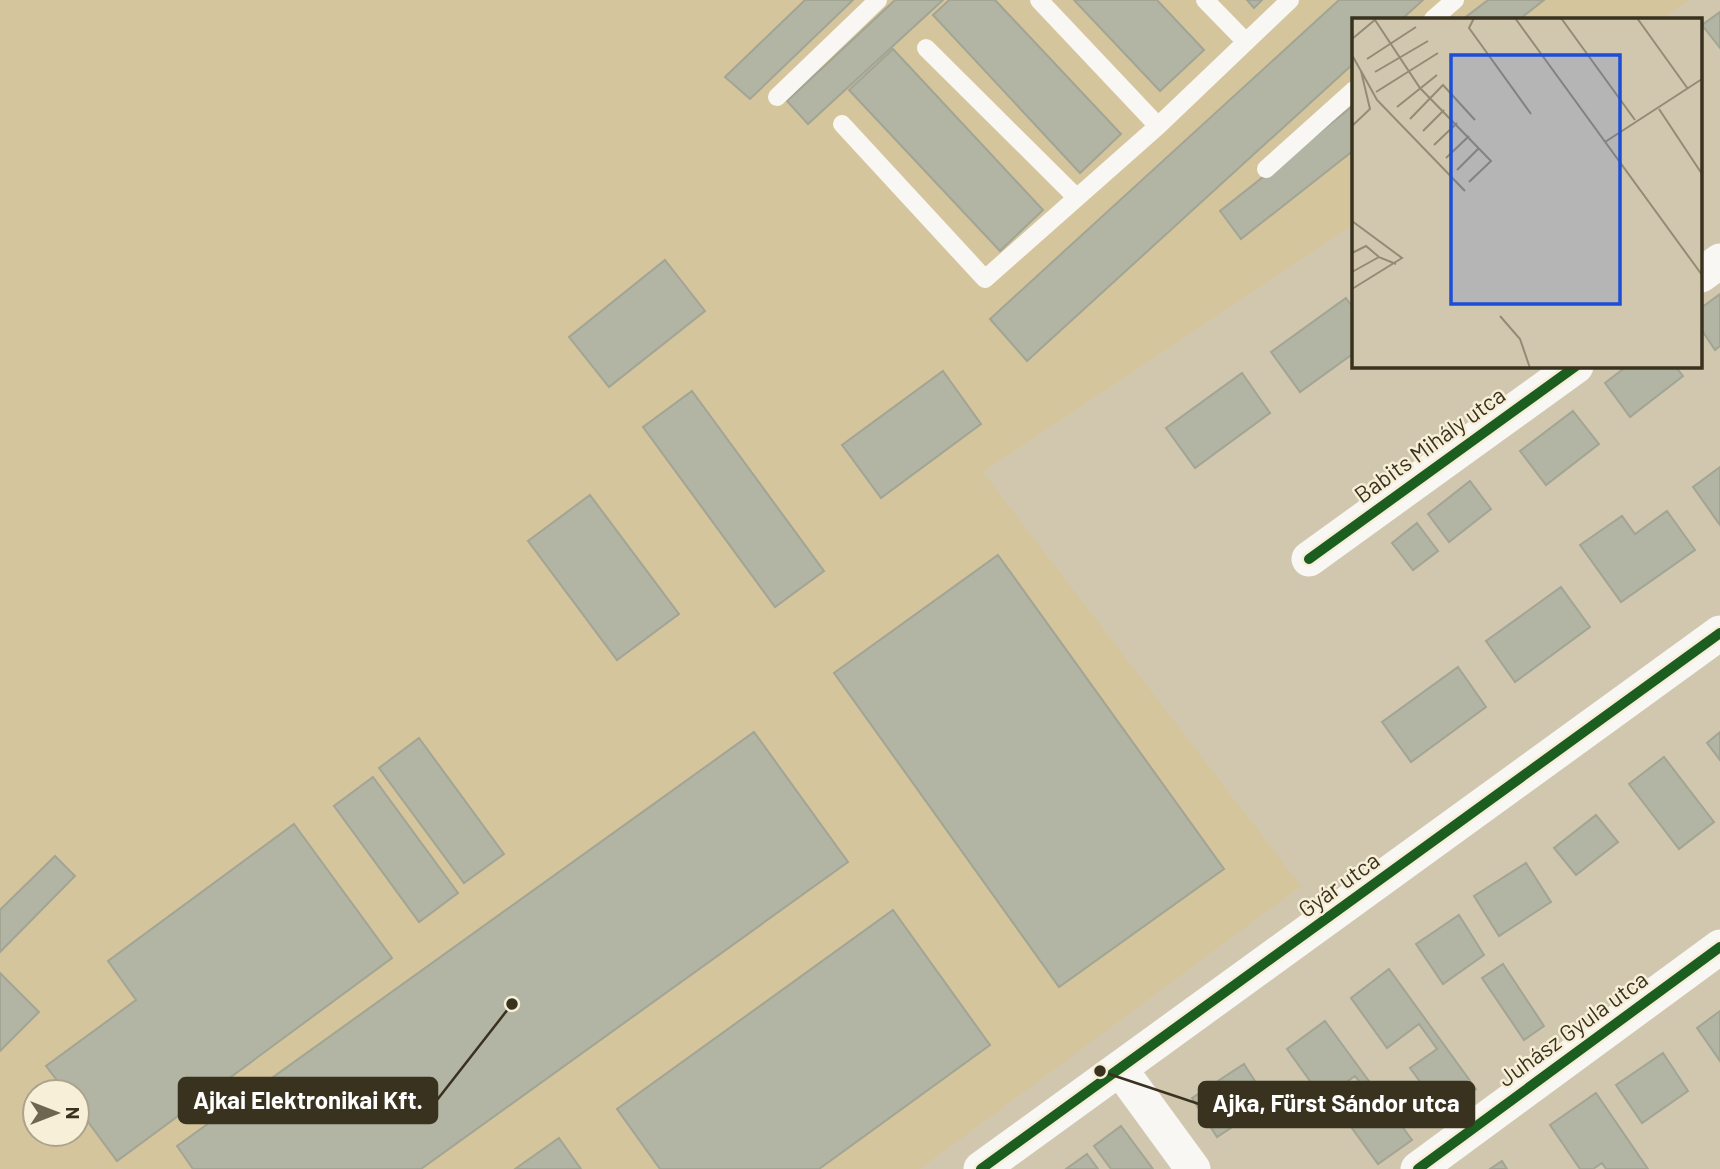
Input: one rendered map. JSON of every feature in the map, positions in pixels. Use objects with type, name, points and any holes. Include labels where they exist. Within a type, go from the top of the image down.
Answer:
[{"type":"street","points":[[1702,274],[1720,261]]},
{"type":"street","name":"Babits Mihály utca","points":[[1309,559],[1573,368]]},
{"type":"street","name":"Gyár utca","points":[[981,1169],[1720,633]]},
{"type":"street","name":"Juhász Gyula utca","points":[[1418,1169],[1720,947]]},
{"type":"street","points":[[1120,1069],[1193,1169]]},
{"type":"lane","points":[[777,97],[878,0]]},
{"type":"lane","points":[[1039,0],[1158,125]]},
{"type":"lane","points":[[1205,0],[1246,42]]},
{"type":"lane","points":[[842,124],[985,279],[1158,125],[1290,0]]},
{"type":"lane","points":[[1434,18],[1455,0]]},
{"type":"lane","points":[[926,48],[1076,197]]},
{"type":"lane","points":[[1266,169],[1352,92]]},
{"type":"shaded area","points":[[0,0],[1690,0],[1663,18],[1352,18],[1352,225],[983,472],[1301,886],[920,1169],[122,1169],[120,1166],[116,1169],[0,1169]]},
{"type":"building","points":[[805,0],[853,0],[750,99],[725,77]]},
{"type":"building","points":[[895,0],[943,0],[808,124],[787,101]]},
{"type":"building","points":[[949,0],[995,0],[1121,134],[1080,173],[933,15]]},
{"type":"building","points":[[1074,0],[1157,0],[1204,50],[1160,91]]},
{"type":"building","points":[[1247,0],[1262,0],[1254,8]]},
{"type":"building","points":[[1339,0],[1423,0],[1403,18],[1352,18],[1352,65],[1027,361],[990,319]]},
{"type":"building","points":[[1488,0],[1544,0],[1521,18],[1464,18]]},
{"type":"building","points":[[1720,12],[1720,48],[1702,25]]},
{"type":"building","points":[[893,49],[1043,210],[1000,251],[849,90]]},
{"type":"building","points":[[1352,107],[1352,152],[1241,239],[1220,211]]},
{"type":"building","points":[[665,260],[705,311],[609,387],[569,337]]},
{"type":"building","points":[[1720,294],[1720,346],[1715,350],[1702,330],[1702,307]]},
{"type":"building","points":[[1346,298],[1352,306],[1352,354],[1300,392],[1271,352]]},
{"type":"building","points":[[1624,368],[1677,368],[1683,376],[1630,417],[1605,383]]},
{"type":"building","points":[[943,371],[981,424],[881,498],[842,445]]},
{"type":"building","points":[[1242,373],[1270,413],[1195,468],[1166,428]]},
{"type":"building","points":[[692,391],[824,571],[775,607],[643,427]]},
{"type":"building","points":[[1573,411],[1599,444],[1546,485],[1520,451]]},
{"type":"building","points":[[1720,467],[1720,525],[1693,487]]},
{"type":"building","points":[[1470,481],[1491,509],[1449,542],[1428,514]]},
{"type":"building","points":[[590,495],[679,614],[617,660],[528,541]]},
{"type":"building","points":[[1667,511],[1695,550],[1621,602],[1580,545],[1622,516],[1635,534]]},
{"type":"building","points":[[1417,523],[1438,551],[1413,570],[1392,543]]},
{"type":"building","points":[[998,555],[1224,869],[1059,987],[834,673]]},
{"type":"building","points":[[1561,587],[1590,627],[1515,682],[1486,641]]},
{"type":"building","points":[[1458,667],[1486,707],[1411,762],[1382,722]]},
{"type":"building","points":[[754,732],[848,862],[421,1169],[193,1169],[177,1146]]},
{"type":"building","points":[[1720,732],[1720,760],[1707,743]]},
{"type":"building","points":[[419,738],[504,854],[464,883],[379,768]]},
{"type":"building","points":[[1664,757],[1714,822],[1679,849],[1629,784]]},
{"type":"building","points":[[373,777],[458,893],[419,922],[334,806]]},
{"type":"building","points":[[1596,815],[1618,842],[1576,875],[1554,848]]},
{"type":"building","points":[[294,824],[392,958],[117,1161],[91,1126],[91,1078],[55,1078],[46,1066],[136,1000],[108,961]]},
{"type":"building","points":[[55,856],[75,876],[0,952],[0,910]]},
{"type":"building","points":[[1526,863],[1551,902],[1499,936],[1474,896]]},
{"type":"building","points":[[893,910],[990,1045],[819,1169],[660,1169],[617,1109]]},
{"type":"building","points":[[1459,915],[1484,955],[1443,984],[1416,944]]},
{"type":"building","points":[[1503,964],[1544,1026],[1524,1040],[1482,978]]},
{"type":"building","points":[[1389,969],[1476,1089],[1443,1113],[1410,1068],[1437,1049],[1419,1024],[1387,1048],[1351,998]]},
{"type":"building","points":[[0,973],[39,1012],[0,1051]]},
{"type":"building","points":[[1720,1011],[1720,1061],[1697,1028]]},
{"type":"building","points":[[1325,1021],[1412,1140],[1378,1164],[1346,1120],[1373,1100],[1355,1076],[1323,1099],[1287,1049]]},
{"type":"building","points":[[1663,1053],[1688,1091],[1642,1123],[1616,1085]]},
{"type":"building","points":[[1244,1064],[1269,1103],[1217,1137],[1192,1098]]},
{"type":"building","points":[[1596,1093],[1648,1169],[1606,1169],[1602,1163],[1593,1169],[1580,1169],[1550,1125]]},
{"type":"building","points":[[1121,1126],[1153,1169],[1111,1169],[1094,1146]]},
{"type":"building","points":[[559,1138],[581,1169],[515,1169]]},
{"type":"building","points":[[1087,1154],[1098,1169],[1066,1169]]},
{"type":"building","points":[[1502,1161],[1507,1169],[1490,1169]]},
{"type":"cycle path","points":[[1309,559],[1573,368]]},
{"type":"cycle path","points":[[981,1169],[1720,633]]},
{"type":"cycle path","points":[[1418,1169],[1720,947]]},
{"type":"place","name":"Ajkai Elektronikai Kft.","points":[[512,1004]]},
{"type":"place","name":"Ajka, Fürst Sándor utca","points":[[1100,1071]]}]
